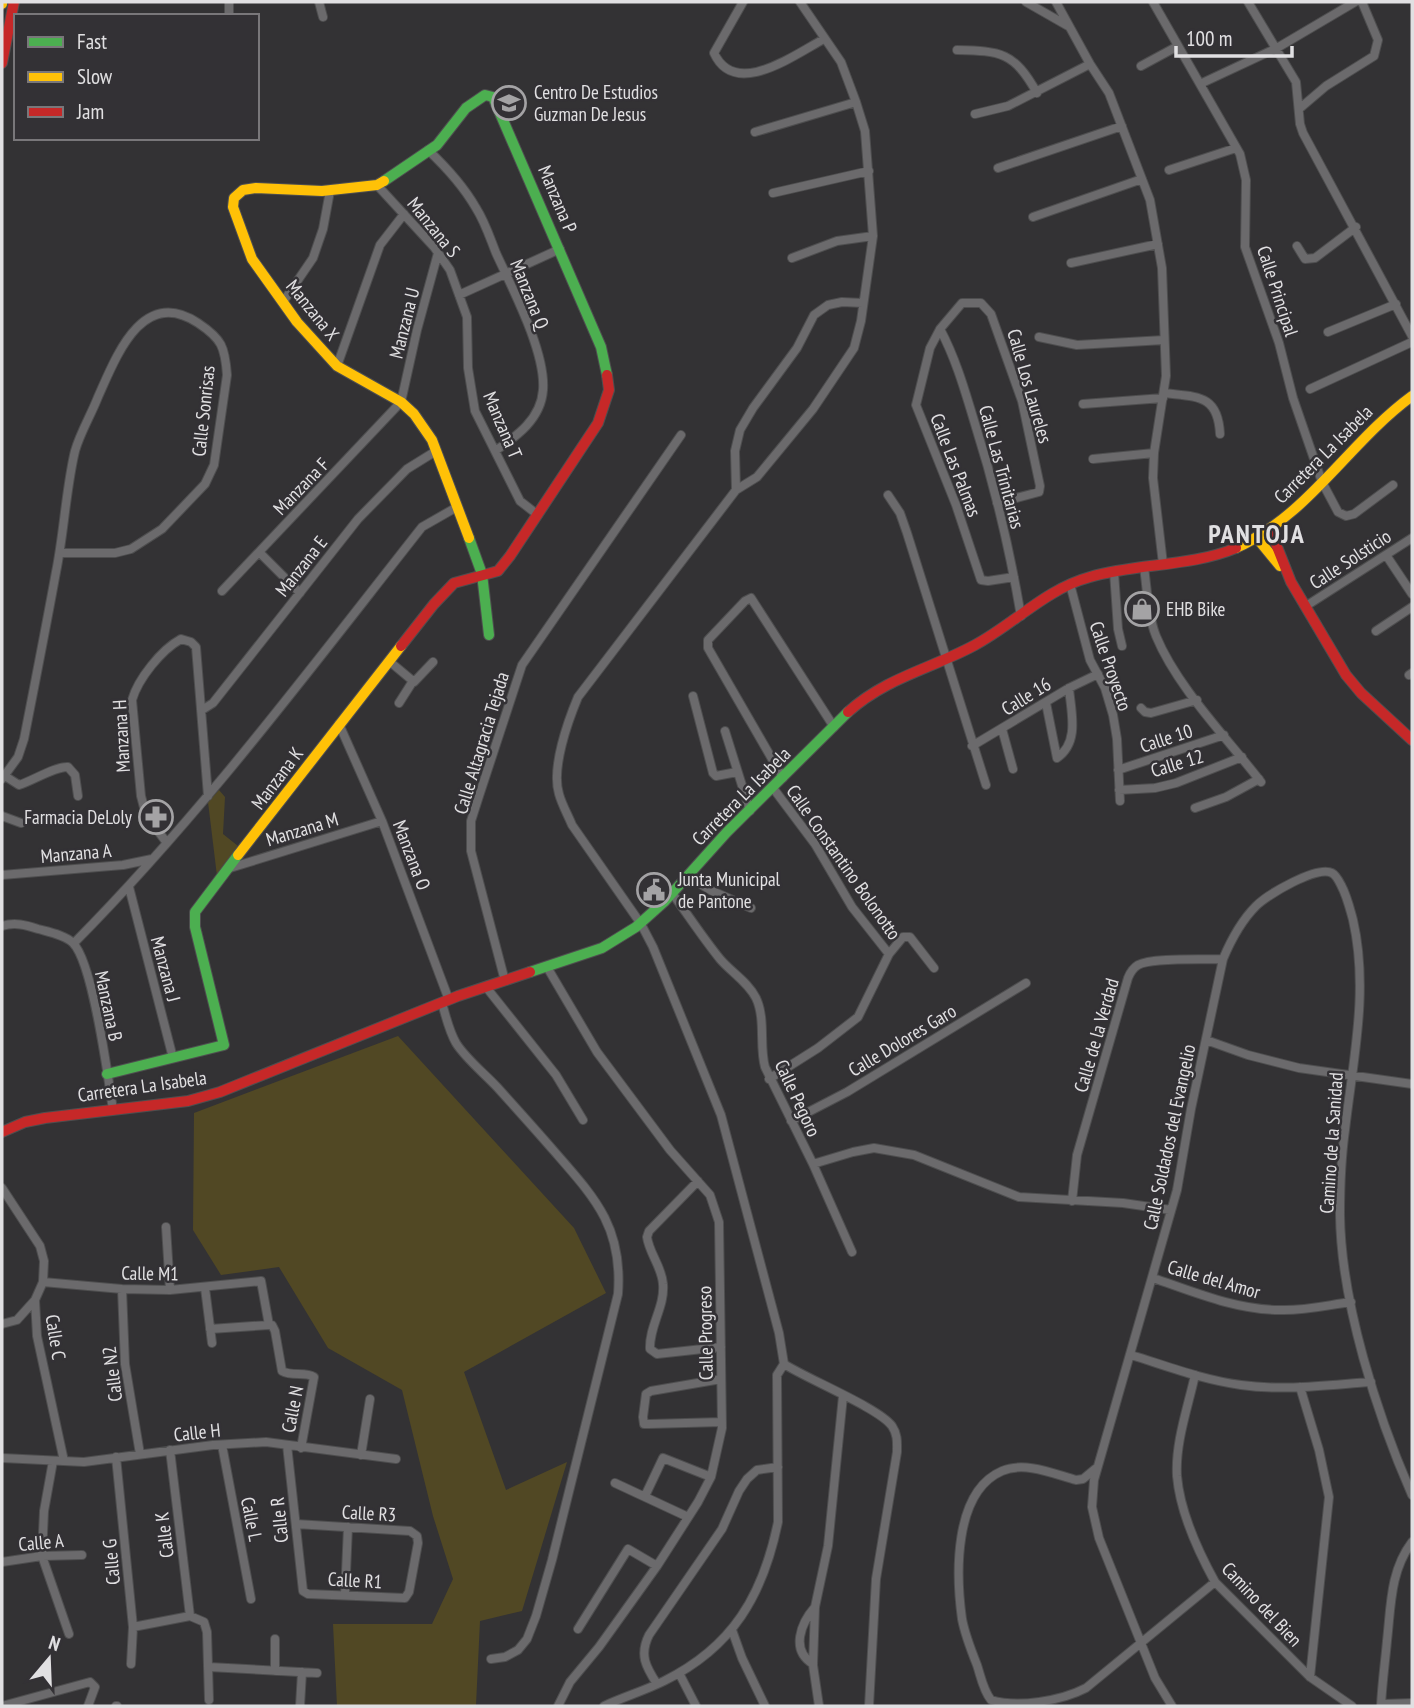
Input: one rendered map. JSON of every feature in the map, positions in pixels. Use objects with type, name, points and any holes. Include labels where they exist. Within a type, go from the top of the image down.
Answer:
[{"type":"main road","points":[[2,63],[15,2]]},
{"type":"main road","name":"Manzana P","points":[[233,207],[234,198],[243,190],[256,188],[330,191],[377,185],[437,145],[466,108],[485,95],[493,96],[498,102],[601,347],[607,364],[609,390],[598,423],[538,515],[498,570],[482,574]]},
{"type":"main road","name":"Manzana X","points":[[233,207],[252,259],[297,322],[337,366],[401,402]]},
{"type":"main road","name":"Carretera La Isabela","points":[[2,1132],[25,1122],[188,1101],[220,1092],[446,1001],[619,940],[672,893],[834,727],[884,684],[977,644],[1070,584],[1114,572],[1210,556],[1257,538],[1301,504],[1383,417],[1412,396]]},
{"type":"main road","points":[[401,402],[414,414],[432,440],[482,574],[489,635]]},
{"type":"main road","points":[[1270,529],[1288,576]]},
{"type":"main road","points":[[1257,538],[1288,576],[1334,655],[1361,693],[1412,740]]},
{"type":"main road","name":"Manzana K","points":[[173,1058],[224,1045],[195,927],[195,912],[434,604],[454,583],[482,574]]},
{"type":"main road","points":[[107,1074],[173,1058]]},
{"type":"street","points":[[318,2],[323,17]]},
{"type":"street","points":[[743,2],[714,52],[719,65],[733,72],[752,75],[824,39]]},
{"type":"street","points":[[604,1706],[679,1673],[703,1656],[732,1630],[758,1592],[778,1522],[777,1375],[784,1364],[779,1333],[721,1115],[653,947],[572,825],[558,792],[560,754],[568,720],[578,697],[736,490],[757,477],[813,409],[854,348],[861,321],[873,236],[865,131],[841,62],[800,2]]},
{"type":"street","points":[[1026,2],[1070,28]]},
{"type":"street","points":[[1056,2],[1109,93],[1150,200],[1162,268],[1163,396],[1153,478],[1163,564]]},
{"type":"street","name":"Calle Principal","points":[[1153,2],[1236,148],[1246,180],[1245,247],[1279,343],[1293,398],[1322,482],[1338,512],[1346,516],[1354,514],[1393,485]]},
{"type":"street","points":[[1248,2],[1296,82],[1303,133],[1412,336]]},
{"type":"street","points":[[1200,84],[1277,48],[1355,2]]},
{"type":"street","points":[[1299,109],[1326,86],[1374,56],[1378,40],[1362,2]]},
{"type":"street","points":[[1141,66],[1178,46]]},
{"type":"street","points":[[957,50],[997,53],[1010,57],[1027,76],[1037,93]]},
{"type":"street","points":[[975,114],[1007,106],[1037,93],[1090,64]]},
{"type":"street","points":[[755,132],[856,103]]},
{"type":"street","points":[[998,168],[1122,126]]},
{"type":"street","points":[[1169,170],[1236,148]]},
{"type":"street","name":"Manzana Q","points":[[428,150],[446,168],[477,208],[523,312],[539,359],[543,390],[534,418],[518,435],[495,451]]},
{"type":"street","points":[[773,193],[869,171]]},
{"type":"street","points":[[1033,217],[1142,179]]},
{"type":"street","name":"Manzana S","points":[[377,185],[438,253],[450,270],[459,295]]},
{"type":"street","points":[[283,302],[313,258],[323,229],[330,191]]},
{"type":"street","points":[[337,366],[380,246],[404,214]]},
{"type":"street","points":[[1297,246],[1305,259],[1315,258],[1356,228]]},
{"type":"street","points":[[792,258],[837,241],[873,236]]},
{"type":"street","points":[[1072,263],[1158,244]]},
{"type":"street","points":[[459,295],[560,249]]},
{"type":"street","name":"Manzana U","points":[[401,402],[438,253]]},
{"type":"street","name":"Manzana T","points":[[459,295],[467,317],[468,368],[475,411],[520,500],[538,515]]},
{"type":"street","points":[[736,490],[735,451],[740,430],[797,348],[814,316],[828,305],[842,302],[863,303]]},
{"type":"street","name":"Calle Los Laureles","points":[[940,329],[962,303],[981,303],[986,307],[992,314],[1022,401],[1039,492],[997,503]]},
{"type":"street","points":[[1328,332],[1396,304]]},
{"type":"street","name":"Calle Sonrisas","points":[[3,777],[18,757],[24,739],[60,553],[76,451],[118,352],[129,336],[159,313],[173,311],[188,316],[222,343],[226,363],[227,375],[214,465],[205,484],[162,528],[131,549],[115,553],[60,553]]},
{"type":"street","name":"Calle Las Trinitarias","points":[[940,329],[964,386],[986,459],[1021,616]]},
{"type":"street","name":"Calle Las Palmas","points":[[940,329],[930,348],[916,405],[956,506],[981,580],[1014,577]]},
{"type":"street","points":[[1039,337],[1077,345],[1164,340]]},
{"type":"street","points":[[1310,389],[1412,342]]},
{"type":"street","points":[[1083,404],[1163,396],[1207,400],[1216,408],[1220,434]]},
{"type":"street","name":"Manzana F","points":[[222,591],[401,402]]},
{"type":"street","name":"Calle Altagracia Tejada","points":[[505,981],[471,852],[471,821],[479,796],[522,665],[681,435]]},
{"type":"street","name":"Manzana E","points":[[202,710],[213,703],[358,519],[407,469],[436,451]]},
{"type":"street","points":[[1093,459],[1154,453]]},
{"type":"street","points":[[888,495],[900,513],[907,533],[986,785]]},
{"type":"street","points":[[2,926],[24,925],[61,936],[74,943],[129,887],[208,796],[422,527],[457,507]]},
{"type":"street","name":"Calle Solsticio","points":[[1306,606],[1412,538]]},
{"type":"street","points":[[259,552],[300,593]]},
{"type":"street","points":[[1386,555],[1412,594]]},
{"type":"street","points":[[1144,567],[1155,633],[1167,658],[1260,780],[1226,797],[1195,808]]},
{"type":"street","points":[[1114,572],[1118,629],[1122,646]]},
{"type":"street","name":"Calle Proyecto","points":[[1070,584],[1090,660],[1105,688],[1113,715],[1120,801]]},
{"type":"street","points":[[783,778],[708,648],[708,640],[745,601],[751,598],[766,619],[834,727]]},
{"type":"street","points":[[1376,631],[1412,607]]},
{"type":"street","name":"Manzana H","points":[[167,843],[146,815],[141,796],[132,700],[136,686],[145,673],[181,639],[196,647],[208,796]]},
{"type":"street","points":[[389,661],[414,682]]},
{"type":"street","points":[[399,703],[433,662]]},
{"type":"street","name":"Calle 16","points":[[972,746],[1069,688],[1098,674]]},
{"type":"street","points":[[1046,703],[1057,758],[1069,748],[1072,737],[1069,688]]},
{"type":"street","points":[[694,696],[713,773],[722,776],[737,772]]},
{"type":"street","points":[[1141,708],[1151,713],[1197,700]]},
{"type":"street","name":"Manzana O","points":[[340,724],[382,821],[446,1001],[450,1030],[458,1046],[522,1113],[593,1195],[611,1235],[619,1277],[612,1320],[536,1616],[527,1639],[518,1650],[505,1657],[491,1659]]},
{"type":"street","points":[[1002,729],[1013,769]]},
{"type":"street","points":[[725,731],[750,811]]},
{"type":"street","name":"Calle 10","points":[[1118,770],[1224,735]]},
{"type":"street","name":"Calle 12","points":[[1119,790],[1155,788],[1176,783],[1241,757]]},
{"type":"street","points":[[3,777],[19,785],[60,767],[68,767],[75,775],[78,796]]},
{"type":"street","name":"Calle Constantino Bolonotto","points":[[773,788],[815,844],[852,908],[889,954]]},
{"type":"street","points":[[2,816],[21,823]]},
{"type":"street","name":"Manzana M","points":[[230,867],[382,821]]},
{"type":"street","name":"Manzana A","points":[[2,875],[124,865],[152,859]]},
{"type":"street","name":"Calle Soldados del Evangelio","points":[[1172,1706],[1155,1678],[1141,1644],[1094,1519],[1092,1496],[1099,1462],[1171,1210],[1223,959],[1243,922],[1265,898],[1311,875],[1325,871],[1332,873]]},
{"type":"street","name":"Camino de la Sanidad","points":[[1332,873],[1342,886],[1350,908],[1360,968],[1361,999],[1343,1143],[1340,1216],[1352,1302],[1371,1382],[1412,1495]]},
{"type":"street","points":[[687,876],[712,891],[751,908]]},
{"type":"street","name":"Manzana J","points":[[129,887],[173,1058]]},
{"type":"street","name":"Calle Pegoro","points":[[672,893],[720,960],[750,989],[757,1000],[761,1016],[761,1054],[769,1079],[813,1164],[852,1252]]},
{"type":"street","points":[[769,1079],[858,1017],[889,954],[903,937],[910,937],[934,968]]},
{"type":"street","name":"Manzana B","points":[[74,943],[89,976],[113,1110]]},
{"type":"street","name":"Calle de la Verdad","points":[[1072,1201],[1077,1155],[1132,970],[1151,961],[1223,959]]},
{"type":"street","name":"Calle Progreso","points":[[547,967],[597,1052],[670,1150],[710,1195],[719,1222],[721,1347],[722,1422],[711,1477],[657,1566],[599,1647],[570,1682],[558,1706]]},
{"type":"street","name":"Calle Dolores Garo","points":[[792,1121],[847,1092],[1026,983]]},
{"type":"street","points":[[486,987],[556,1075],[583,1120]]},
{"type":"street","points":[[1206,1040],[1271,1062],[1412,1084]]},
{"type":"street","points":[[813,1164],[874,1148],[914,1155],[1019,1196],[1124,1203],[1171,1210]]},
{"type":"street","points":[[698,1181],[649,1231],[647,1237],[661,1271],[663,1285],[660,1310],[650,1334],[650,1349],[657,1354],[721,1347]]},
{"type":"street","name":"Calle C","points":[[3,1191],[40,1246],[44,1261],[43,1282],[35,1300],[37,1336],[64,1461]]},
{"type":"street","points":[[166,1227],[170,1290]]},
{"type":"street","name":"Calle del Amor","points":[[1153,1278],[1223,1301],[1265,1310],[1294,1310],[1352,1302]]},
{"type":"street","name":"Calle M1","points":[[43,1282],[170,1290],[256,1280],[262,1283],[270,1325]]},
{"type":"street","points":[[205,1288],[212,1343]]},
{"type":"street","name":"Calle N2","points":[[122,1289],[125,1364],[140,1454]]},
{"type":"street","points":[[2,1324],[17,1320],[35,1300]]},
{"type":"street","points":[[210,1328],[270,1325]]},
{"type":"street","name":"Calle N","points":[[270,1325],[275,1331],[282,1371],[288,1374],[310,1374],[314,1377],[300,1448]]},
{"type":"street","points":[[1131,1355],[1195,1375],[1242,1385],[1300,1387],[1371,1382]]},
{"type":"street","points":[[784,1364],[882,1418],[891,1424],[897,1436],[893,1478],[876,1579],[869,1706]]},
{"type":"street","name":"Camino del Bien","points":[[1195,1375],[1179,1450],[1177,1477],[1188,1520],[1215,1583],[1310,1677],[1352,1706]]},
{"type":"street","points":[[721,1379],[650,1391],[646,1394],[643,1417],[644,1424],[722,1422]]},
{"type":"street","points":[[1300,1387],[1319,1450],[1329,1497],[1310,1677]]},
{"type":"street","points":[[819,1706],[813,1664],[815,1607],[828,1546],[843,1396]]},
{"type":"street","points":[[360,1455],[370,1399]]},
{"type":"street","name":"Calle H","points":[[2,1458],[84,1462],[170,1450],[266,1442],[396,1459]]},
{"type":"street","name":"Calle L","points":[[222,1445],[251,1599]]},
{"type":"street","name":"Calle R","points":[[286,1445],[303,1591]]},
{"type":"street","name":"Calle K","points":[[170,1450],[190,1616]]},
{"type":"street","name":"Calle G","points":[[116,1457],[133,1627],[131,1664]]},
{"type":"street","points":[[645,1496],[663,1458],[711,1477]]},
{"type":"street","points":[[53,1461],[44,1511],[41,1556],[69,1634]]},
{"type":"street","points":[[1099,1462],[1094,1471],[1083,1479],[1076,1480],[1034,1469],[1004,1470],[984,1485],[966,1515],[959,1574],[965,1634],[991,1700],[1007,1703],[1069,1697],[1086,1688],[1215,1583]]},
{"type":"street","points":[[657,1684],[645,1665],[643,1655],[649,1635],[722,1529],[739,1490],[747,1479],[757,1471],[778,1467]]},
{"type":"street","points":[[615,1483],[688,1517]]},
{"type":"street","name":"Calle R3","points":[[296,1524],[410,1531],[417,1536],[418,1543],[409,1592],[405,1598]]},
{"type":"street","points":[[345,1595],[348,1527]]},
{"type":"street","points":[[1412,1542],[1396,1571],[1391,1594],[1382,1705],[1412,1703]]},
{"type":"street","points":[[578,1629],[628,1549],[657,1566]]},
{"type":"street","name":"Calle A","points":[[2,1562],[41,1556],[82,1555]]},
{"type":"street","name":"Calle R1","points":[[303,1591],[308,1594],[405,1598]]},
{"type":"street","points":[[813,1664],[803,1655],[800,1638],[806,1617],[815,1607]]},
{"type":"street","points":[[133,1627],[190,1616],[204,1622],[207,1632],[209,1700]]},
{"type":"street","points":[[732,1630],[765,1706]]},
{"type":"street","points":[[275,1639],[275,1671]]},
{"type":"street","points":[[209,1667],[317,1673]]},
{"type":"street","points":[[300,1706],[302,1672]]},
{"type":"street","points":[[679,1673],[696,1706]]},
{"type":"street","points":[[2,1706],[90,1682],[94,1688],[88,1706]]},
{"type":"street","points":[[625,1698],[629,1706]]},
{"type":"shaded area","points":[[219,790],[225,797],[223,834],[238,846],[217,876],[208,802]]},
{"type":"shaded area","points":[[398,1036],[574,1228],[606,1293],[464,1372],[506,1490],[567,1462],[522,1611],[480,1621],[476,1705],[472,1706],[337,1706],[333,1624],[432,1624],[453,1579],[433,1516],[402,1390],[328,1348],[279,1267],[221,1275],[193,1230],[194,1113]]},
{"type":"traffic: fast","points":[[384,181],[437,145],[466,108],[485,95],[493,97],[601,347],[607,375]]},
{"type":"traffic: fast","points":[[469,538],[482,574],[489,635]]},
{"type":"traffic: fast","points":[[530,972],[602,948],[636,927],[665,901],[727,832],[848,712]]},
{"type":"traffic: fast","points":[[107,1074],[224,1045],[195,927],[195,912],[238,855]]},
{"type":"traffic: slow","points":[[384,181],[377,185],[322,191],[256,188],[243,190],[234,198],[233,207],[252,259],[297,322],[337,366],[401,402],[414,414],[432,440],[469,538]]},
{"type":"traffic: slow","points":[[1236,548],[1285,517],[1389,414],[1412,396]]},
{"type":"traffic: slow","points":[[1257,538],[1280,566]]},
{"type":"traffic: slow","points":[[238,855],[401,646]]},
{"type":"traffic: jam","points":[[2,63],[14,2]]},
{"type":"traffic: jam","points":[[401,646],[454,583],[498,571],[510,556],[598,423],[609,390],[607,375]]},
{"type":"traffic: jam","points":[[1270,529],[1291,582],[1346,675],[1361,693],[1412,740]]},
{"type":"traffic: jam","points":[[848,712],[878,690],[975,645],[1045,598],[1074,583],[1108,573],[1201,559],[1236,548]]},
{"type":"traffic: jam","points":[[2,1132],[25,1122],[45,1118],[188,1101],[220,1092],[458,996],[530,972]]},
{"type":"place","name":"Centro De Estudios Guzman De Jesus","points":[[509,103]]},
{"type":"place","name":"EHB Bike","points":[[1142,609]]},
{"type":"place","name":"Farmacia DeLoly","points":[[156,817]]},
{"type":"place","name":"Junta Municipal de Pantone","points":[[654,890]]},
{"type":"district","name":"PANTOJA","points":[[1257,533]]}]
